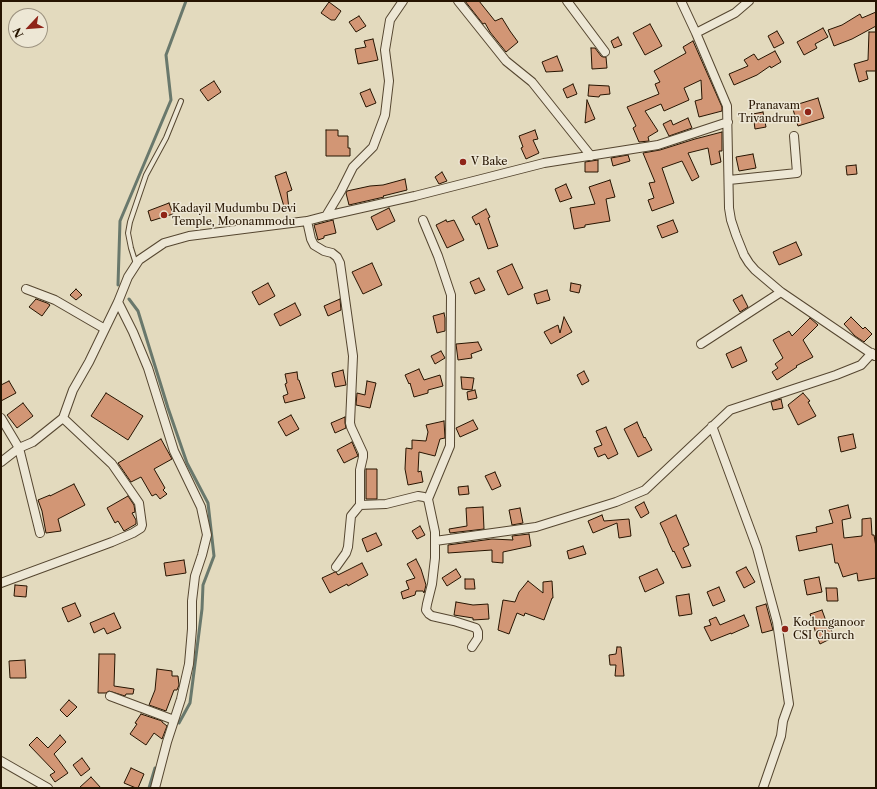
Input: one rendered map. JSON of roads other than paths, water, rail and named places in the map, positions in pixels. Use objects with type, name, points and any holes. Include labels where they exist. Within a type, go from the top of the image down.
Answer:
[{"type":"street","points":[[326,216],[353,167],[373,147],[385,115],[389,81],[385,50],[390,20],[403,1]]},
{"type":"street","points":[[458,1],[506,61],[532,82],[591,156]]},
{"type":"street","points":[[567,1],[605,52]]},
{"type":"street","points":[[435,541],[536,527],[616,502],[645,490],[730,410],[836,375],[861,365],[874,355],[781,292],[749,263],[740,245],[731,220],[729,208],[728,122],[726,102],[682,1]]},
{"type":"street","points":[[696,34],[735,13],[749,1]]},
{"type":"street","points":[[1,462],[18,448],[32,442],[63,418],[73,390],[89,362],[118,302],[128,277],[139,260],[164,243],[189,236],[307,221],[415,196],[544,163],[658,145],[728,122]]},
{"type":"street","points":[[729,180],[798,173],[794,136]]},
{"type":"street","points":[[423,220],[438,256],[451,295],[450,446],[428,499],[435,532],[435,558],[432,584],[426,608],[432,616],[476,628],[478,638],[472,647]]},
{"type":"street","points":[[307,221],[314,245],[324,251],[332,253],[337,257],[340,263],[353,356],[350,423],[363,452],[360,470],[360,505],[351,516],[348,547],[346,553],[336,567]]},
{"type":"street","points":[[26,289],[55,300],[105,329]]},
{"type":"street","points":[[701,344],[781,292]]},
{"type":"street","points":[[118,302],[133,332],[148,368],[174,451],[201,507],[207,535],[195,576],[192,601],[192,629],[189,664],[156,788]]},
{"type":"street","points":[[1,418],[18,448],[40,533]]},
{"type":"street","points":[[1,583],[112,542],[141,528],[142,525],[139,503],[112,464],[63,418]]},
{"type":"street","points":[[712,426],[757,548],[777,622],[789,704],[783,721],[781,736],[764,788]]},
{"type":"street","points":[[360,505],[386,504],[418,496],[428,499]]},
{"type":"street","points":[[110,696],[174,720]]},
{"type":"street","points":[[1,762],[48,788]]},
{"type":"lane","points":[[136,264],[130,248],[128,233],[130,222],[146,175],[166,138],[181,101]]},
{"type":"waterway","points":[[118,285],[120,221],[171,100],[166,55],[186,1]]},
{"type":"waterway","points":[[129,299],[138,311],[168,408],[187,463],[208,503],[214,556],[203,585],[202,609],[190,703],[179,723]]},
{"type":"waterway","points":[[149,788],[155,768]]},
{"type":"place","name":"Pranavam Trivandrum","points":[[808,112]]},
{"type":"place","name":"V Bake","points":[[463,162]]},
{"type":"place","name":"Kadayil Mudumbu Devi Temple, Moonammodu","points":[[164,215]]},
{"type":"place","name":"Kodunganoor CSI Church","points":[[785,629]]}]
